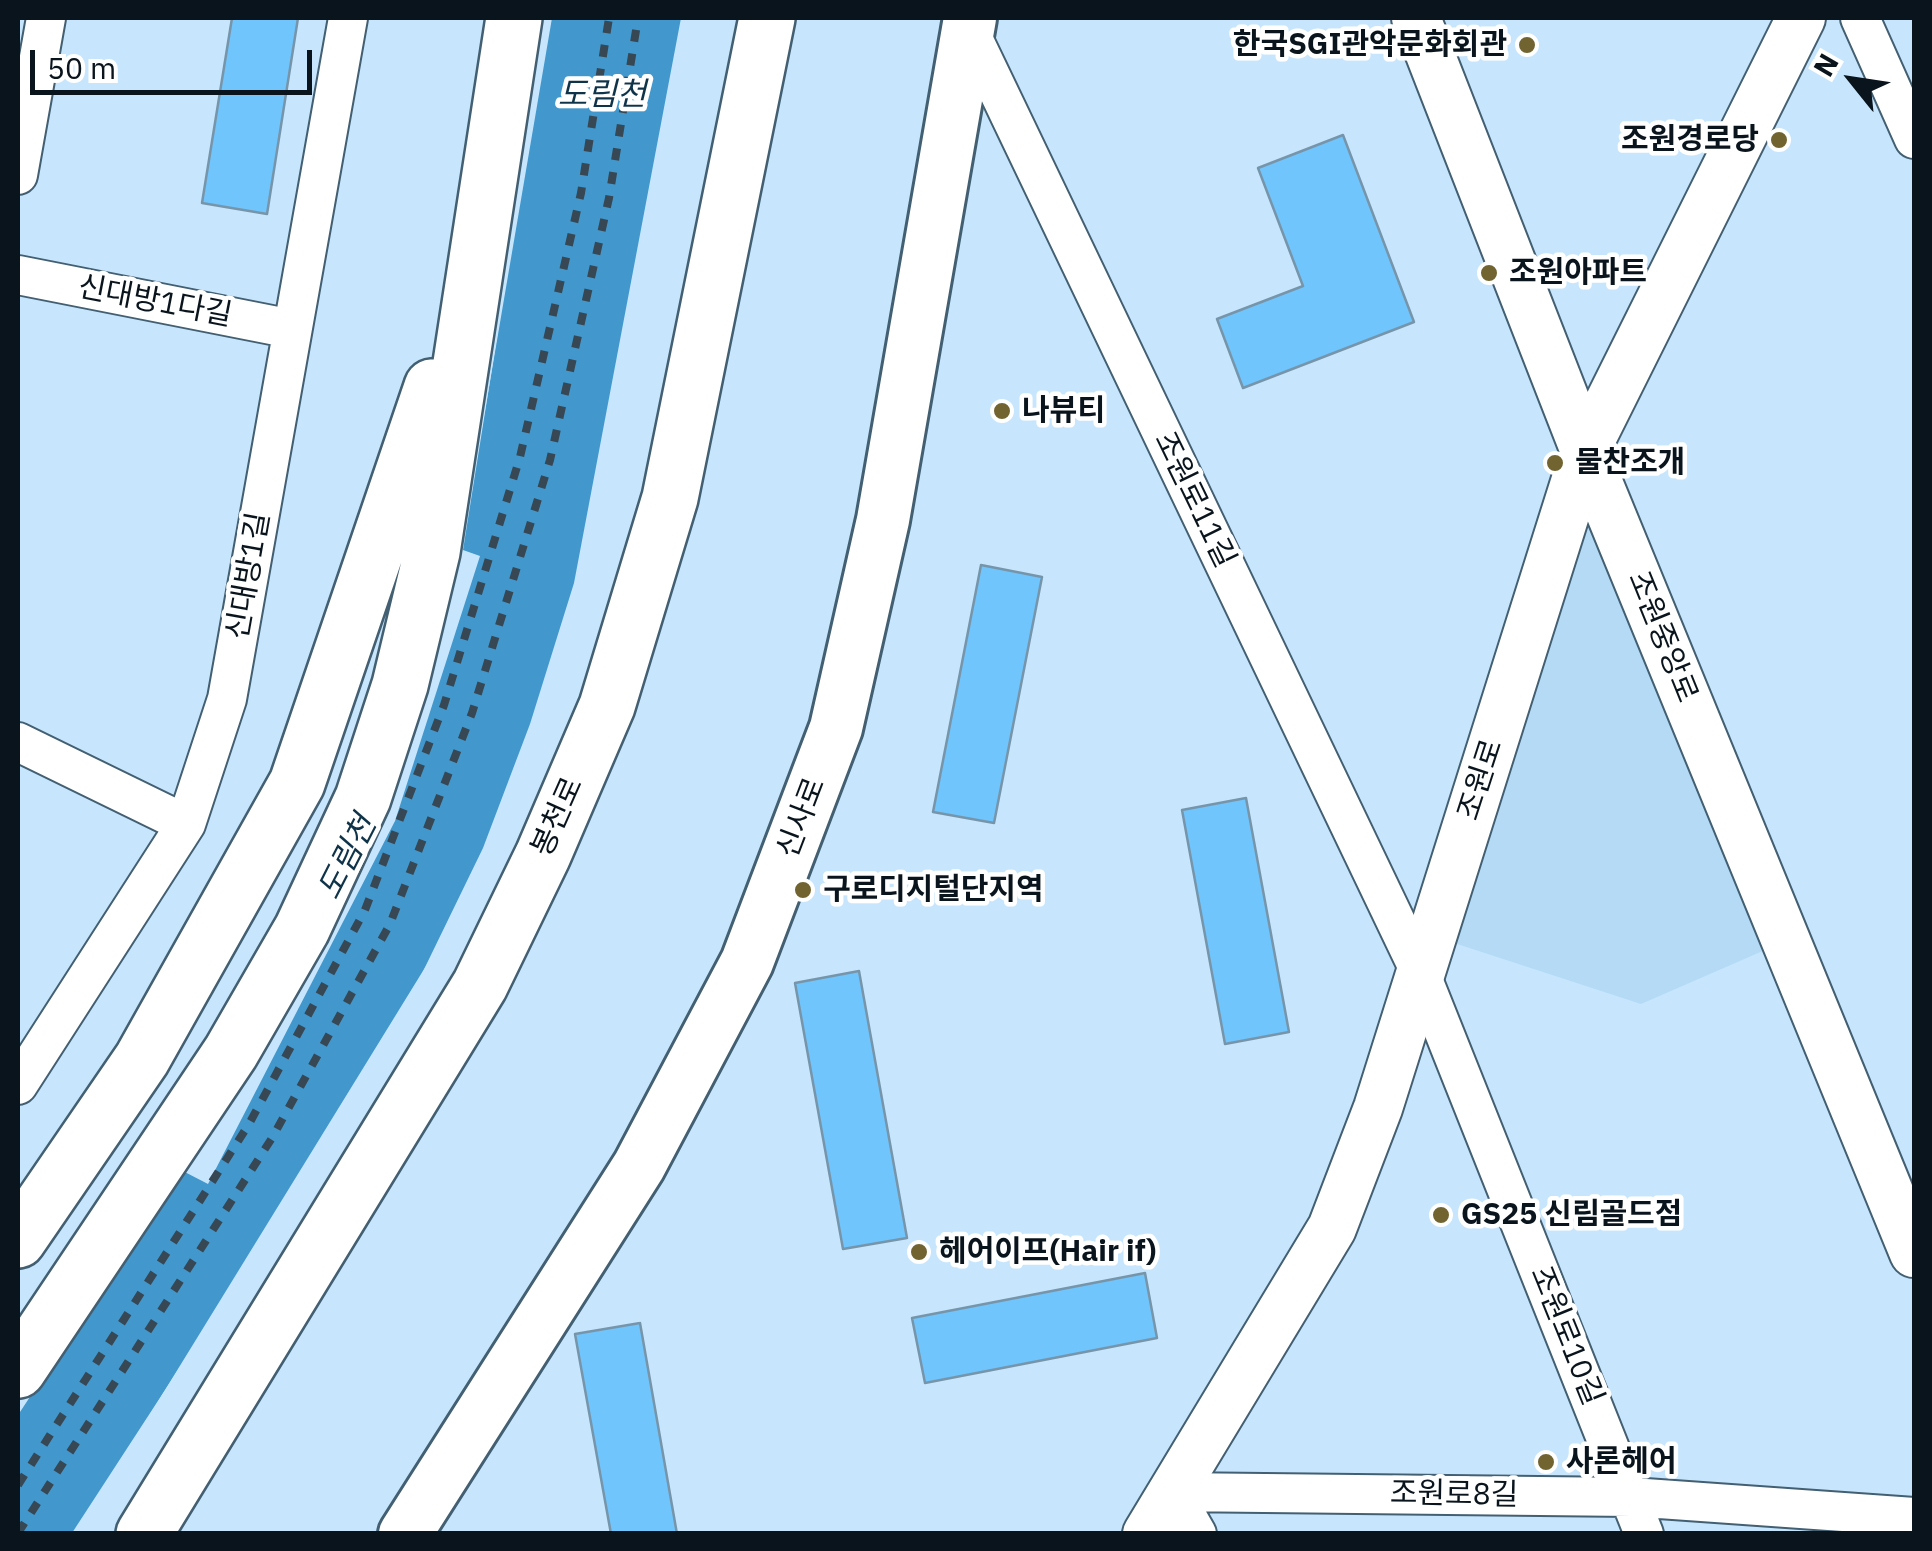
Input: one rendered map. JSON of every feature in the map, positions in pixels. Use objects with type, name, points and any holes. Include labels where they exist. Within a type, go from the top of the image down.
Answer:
[{"type":"main road","points":[[18,1370],[231,1052],[302,929],[363,798],[400,685],[432,552],[514,18]]},
{"type":"main road","name":"봉천로","points":[[144,1534],[480,984],[543,854],[606,706],[670,498],[767,18]]},
{"type":"main road","name":"신사로","points":[[405,1534],[639,1166],[747,962],[836,728],[883,520],[969,23]]},
{"type":"main road","points":[[18,1240],[142,1059],[297,783],[478,256]]},
{"type":"street","points":[[18,175],[46,18]]},
{"type":"street","name":"신대방1길","points":[[18,1085],[186,824],[227,699],[348,18]]},
{"type":"street","name":"조원중앙로","points":[[1416,18],[1585,451],[1914,1253]]},
{"type":"street","name":"조원로","points":[[1147,1534],[1332,1228],[1378,1108],[1585,451],[1801,18]]},
{"type":"street","points":[[1860,18],[1914,139]]},
{"type":"street","name":"조원로11길","points":[[969,23],[1420,972]]},
{"type":"street","name":"신대방1다길","points":[[18,275],[292,329]]},
{"type":"street","points":[[18,742],[186,824]]},
{"type":"street","name":"조원로10길","points":[[1420,972],[1644,1534]]},
{"type":"street","points":[[1173,1492],[1197,1534]]},
{"type":"street","name":"조원로8길","points":[[1173,1492],[1631,1497],[1914,1517]]},
{"type":"shaded area","points":[[1586,482],[1772,947],[1641,1004],[1448,941]]},
{"type":"water","name":"도림천","points":[[552,18],[681,18],[574,583],[530,724],[483,848],[413,992],[342,1118],[72,1533],[18,1534],[18,1415],[250,1064],[460,557]]},
{"type":"pier","points":[[548,18],[463,550],[480,556],[395,821],[208,1184],[179,1169],[18,1409],[246,1061],[455,556]]},
{"type":"pier","points":[[450,927],[418,995],[346,1120],[77,1533]]},
{"type":"building","points":[[232,18],[298,18],[267,214],[202,203]]},
{"type":"building","points":[[1343,135],[1414,322],[1243,388],[1217,319],[1303,286],[1258,168]]},
{"type":"building","points":[[981,565],[1042,577],[994,823],[933,812]]},
{"type":"building","points":[[1246,798],[1289,1032],[1225,1044],[1182,810]]},
{"type":"building","points":[[859,971],[907,1238],[843,1249],[795,983]]},
{"type":"building","points":[[1145,1273],[1157,1338],[925,1383],[912,1318]]},
{"type":"building","points":[[640,1323],[677,1534],[611,1534],[575,1334]]},
{"type":"railway","points":[[18,1485],[249,1124],[365,910],[444,705],[520,457],[581,193],[609,18]]},
{"type":"railway","points":[[18,1533],[272,1138],[390,924],[472,713],[550,460],[609,198],[638,18]]},
{"type":"place","name":"한국SGI관악문화회관","points":[[1527,45]]},
{"type":"place","name":"조원경로당","points":[[1779,140]]},
{"type":"place","name":"조원아파트","points":[[1489,273]]},
{"type":"place","name":"나뷰티","points":[[1002,411]]},
{"type":"place","name":"물찬조개","points":[[1555,463]]},
{"type":"place","name":"구로디지털단지역","points":[[803,890]]},
{"type":"place","name":"GS25 신림골드점","points":[[1441,1215]]},
{"type":"place","name":"헤어이프(Hair if)","points":[[919,1252]]},
{"type":"place","name":"사론헤어","points":[[1546,1462]]}]
